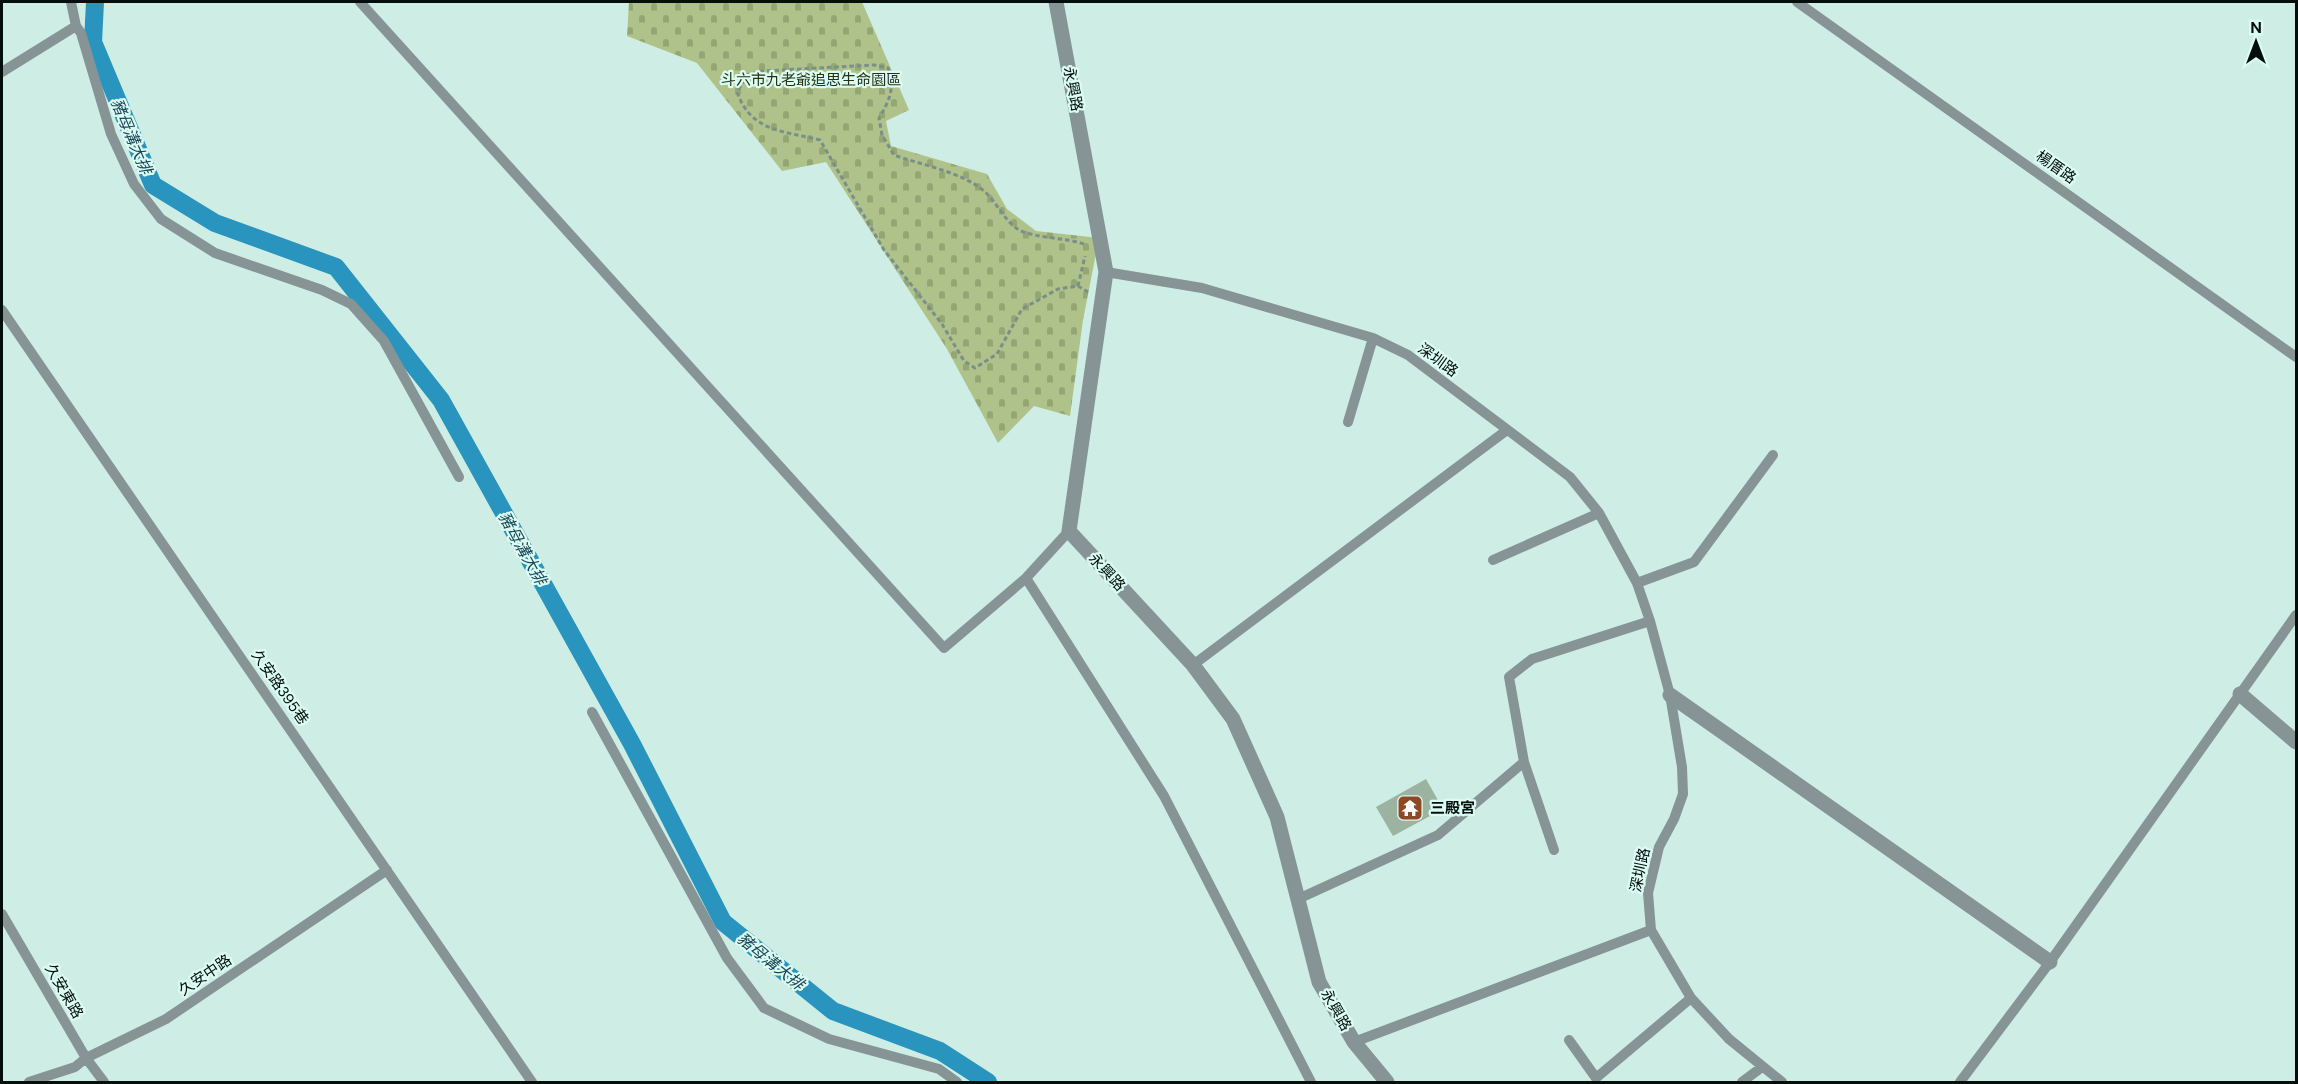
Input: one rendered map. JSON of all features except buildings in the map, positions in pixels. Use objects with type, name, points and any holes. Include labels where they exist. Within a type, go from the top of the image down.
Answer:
[{"type":"street","name":"永興路","points":[[1056,2],[1104,249],[1106,272],[1069,531],[1193,665],[1233,719],[1277,817],[1319,982],[1354,1042],[1387,1083]]},
{"type":"street","points":[[2240,694],[2296,742]]},
{"type":"street","points":[[1670,695],[2050,962]]},
{"type":"lane","points":[[71,2],[76,26],[81,33],[111,134],[134,184],[161,219],[215,253],[322,290],[351,304],[384,341],[459,477]]},
{"type":"lane","points":[[360,2],[944,648],[1026,578],[1069,531]]},
{"type":"lane","name":"楊厝路","points":[[1797,2],[2296,357]]},
{"type":"lane","points":[[2,72],[76,26]]},
{"type":"lane","name":"深圳路","points":[[1106,272],[1203,288],[1373,338],[1408,355],[1570,477],[1599,513],[1637,584],[1650,621],[1670,695],[1682,767],[1683,794],[1656,858],[1648,893],[1651,930],[1691,998],[1729,1039],[1782,1083]]},
{"type":"lane","name":"久安路395巷","points":[[2,310],[532,1083]]},
{"type":"lane","points":[[1348,422],[1373,338]]},
{"type":"lane","points":[[1193,665],[1507,430]]},
{"type":"lane","points":[[1637,584],[1694,562],[1773,455]]},
{"type":"lane","points":[[1493,560],[1599,513]]},
{"type":"lane","points":[[1026,578],[1164,796],[1311,1083]]},
{"type":"lane","points":[[1960,1083],[2050,962],[2296,615]]},
{"type":"lane","points":[[1554,850],[1524,762],[1509,676],[1532,659],[1650,621]]},
{"type":"lane","points":[[592,712],[728,958],[764,1008],[829,1039],[939,1069],[957,1083]]},
{"type":"lane","points":[[1298,899],[1438,835],[1524,762]]},
{"type":"lane","name":"久安中路","points":[[29,1083],[75,1067],[86,1058],[166,1019],[387,870]]},
{"type":"lane","name":"久安東路","points":[[2,914],[86,1058],[104,1083]]},
{"type":"lane","points":[[1354,1042],[1651,930]]},
{"type":"lane","points":[[1569,1040],[1596,1078],[1691,998]]},
{"type":"lane","points":[[1742,1083],[1762,1067]]},
{"type":"path","points":[[1101,300],[1078,286],[1058,289],[1022,309],[997,354],[975,368],[969,365],[964,361],[942,324],[884,250],[820,140],[759,124],[742,108],[737,92],[747,75],[763,71],[874,65],[888,68],[893,80],[888,103],[879,118],[882,135],[894,155],[960,177],[983,190],[1012,225],[1024,232],[1068,239],[1104,249]]},
{"type":"path","points":[[1078,286],[1085,255]]},
{"type":"green space","name":"斗六市九老爺追思生命園區","points":[[629,2],[862,2],[909,110],[886,121],[891,146],[987,174],[1007,209],[1036,231],[1099,238],[1083,320],[1070,416],[1034,406],[998,443],[947,349],[826,162],[782,171],[697,63],[627,36]]},
{"type":"waterway","name":"豬母溝大排","points":[[95,2],[93,42],[153,185],[215,223],[336,267],[441,400],[632,744],[723,922],[833,1011],[940,1051],[988,1082]]},
{"type":"place","name":"三殿宮","points":[[1410,808]]}]
